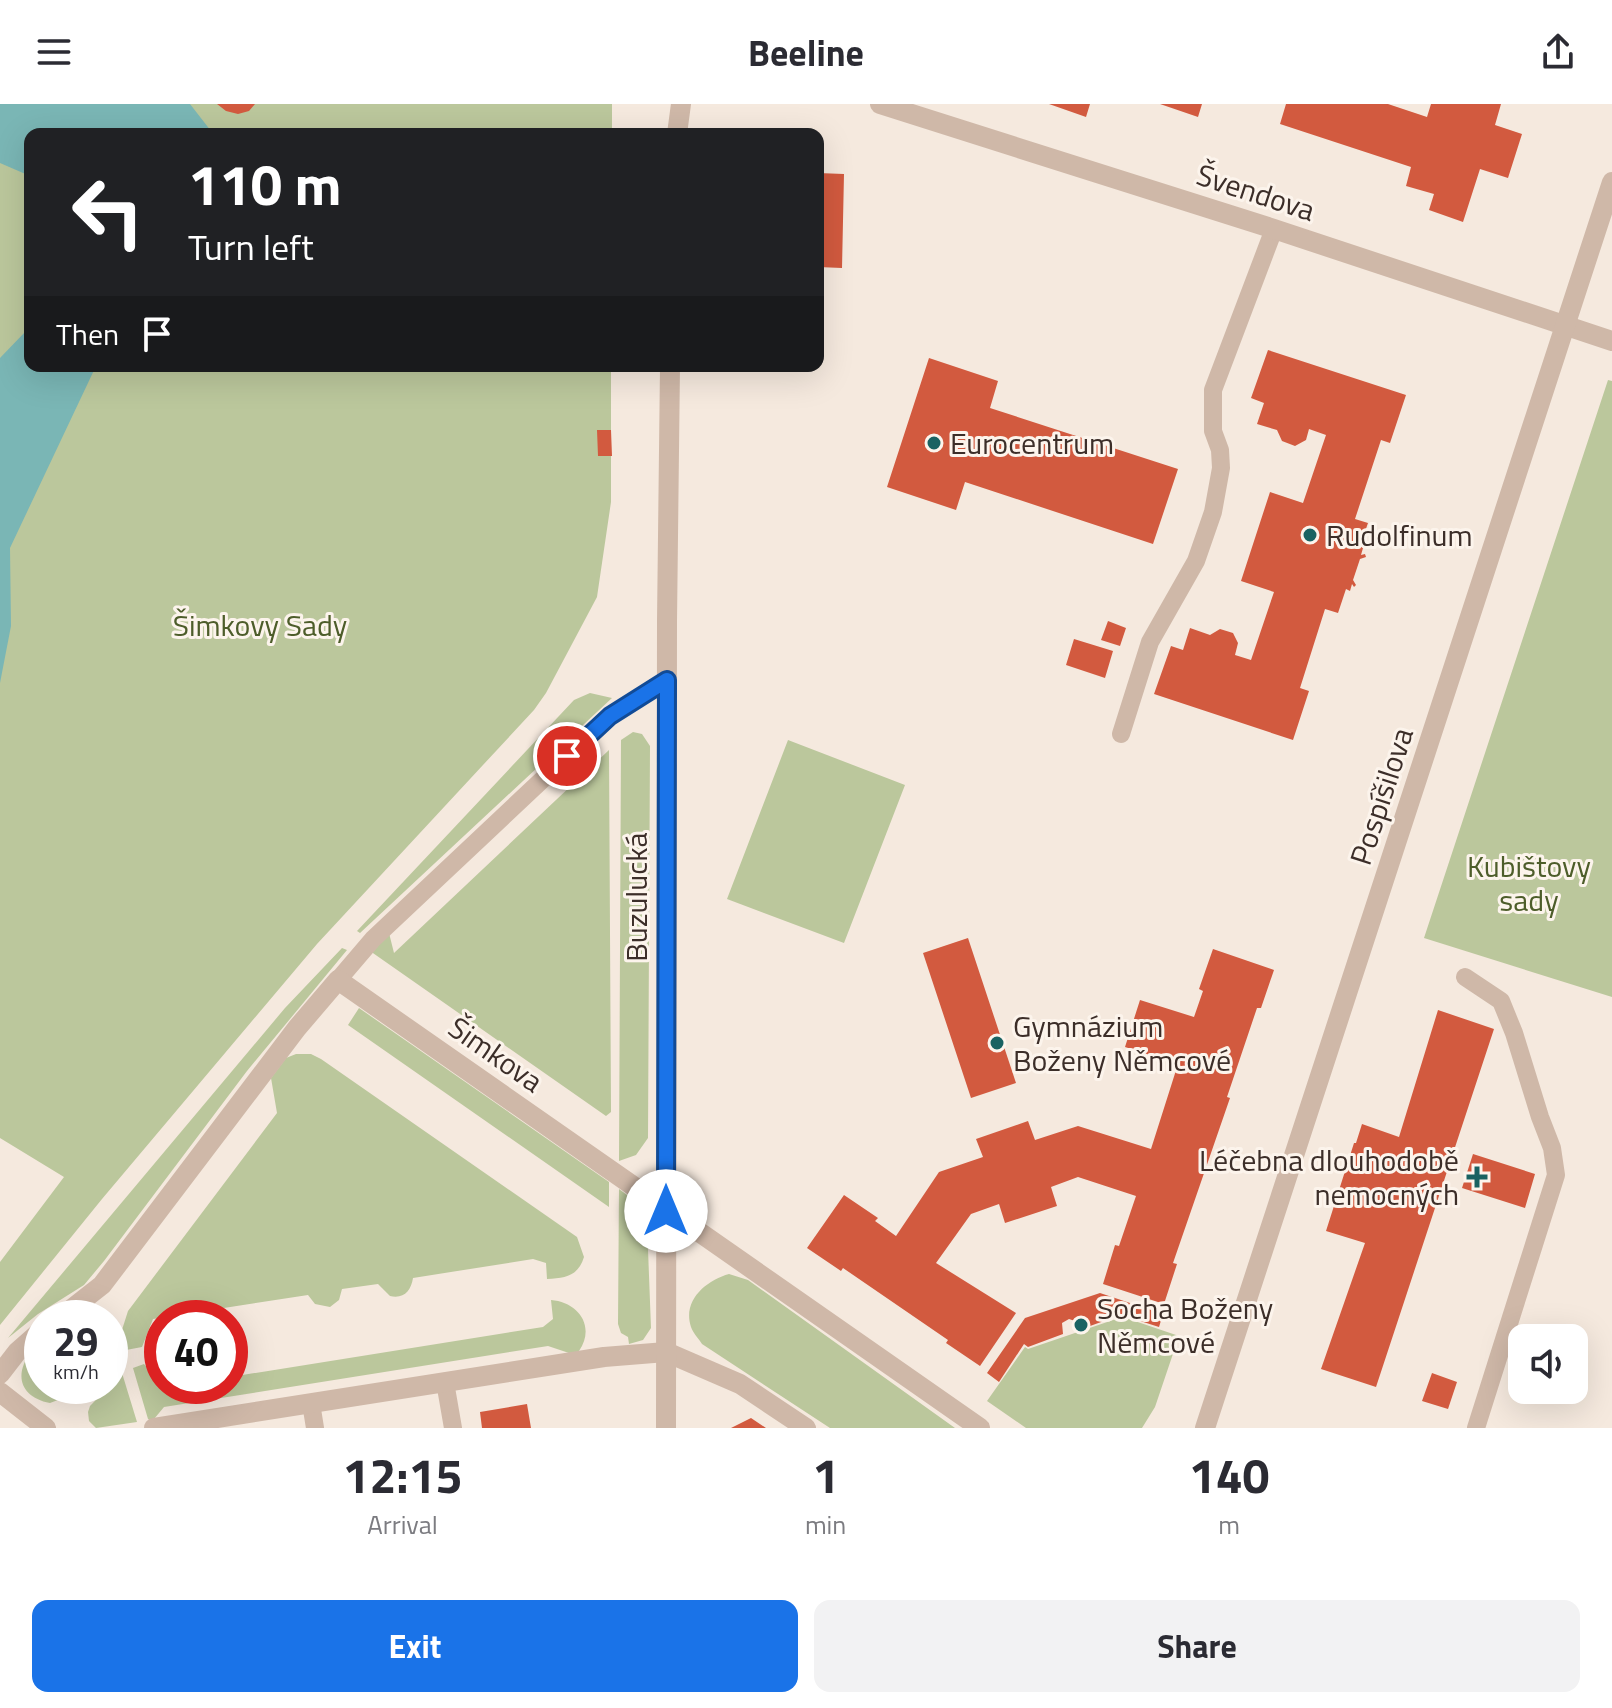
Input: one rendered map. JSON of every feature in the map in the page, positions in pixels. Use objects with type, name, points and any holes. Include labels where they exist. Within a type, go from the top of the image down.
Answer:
[{"type":"street","points":[[678,128],[681,104]]},
{"type":"street","name":"Švendova","points":[[880,104],[1274,229],[1612,341]]},
{"type":"street","name":"Pospíšilova","points":[[1205,1428],[1612,182]]},
{"type":"street","name":"Buzulucká","points":[[666,1428],[670,372]]},
{"type":"street","points":[[83,1300],[102,1285],[297,1028],[338,980]]},
{"type":"street","name":"Šimkova","points":[[338,980],[980,1428]]},
{"type":"street","points":[[0,1374],[24,1346]]},
{"type":"street","points":[[154,1428],[604,1357],[666,1352],[740,1384],[806,1428]]},
{"type":"street","points":[[0,1392],[46,1428]]},
{"type":"lane","points":[[1121,734],[1150,642],[1196,561],[1213,512],[1221,468],[1220,450],[1213,431],[1213,390],[1274,229]]},
{"type":"lane","points":[[338,980],[373,939],[610,716],[667,680]]},
{"type":"lane","points":[[1465,977],[1501,1001],[1552,1148],[1556,1175],[1476,1428]]},
{"type":"lane","points":[[445,1382],[453,1428]]},
{"type":"lane","points":[[311,1403],[315,1428]]},
{"type":"green space","name":"Šimkovy Sady","points":[[0,104],[612,104],[612,128],[24,128],[24,372],[611,372],[611,502],[597,597],[534,710],[317,944],[0,1325],[0,1262],[64,1177],[0,1138]]},
{"type":"green space","name":"Kubištovy sady","points":[[1608,380],[1612,381],[1612,997],[1424,938]]},
{"type":"green space","points":[[590,693],[612,698],[360,933],[357,931],[574,700]]},
{"type":"green space","points":[[633,732],[642,734],[650,746],[648,1138],[636,1155],[619,1161],[621,740]]},
{"type":"green space","points":[[788,740],[905,785],[844,943],[727,899]]},
{"type":"green space","points":[[609,750],[611,1112],[606,1116],[370,951],[389,933],[394,953]]},
{"type":"green space","points":[[342,948],[347,950],[247,1071],[84,1285],[60,1300],[40,1300],[285,1008]]},
{"type":"green space","points":[[359,1008],[609,1182],[609,1207],[348,1025]]},
{"type":"green space","points":[[311,1054],[321,1059],[577,1237],[584,1257],[578,1268],[565,1277],[547,1279],[546,1263],[533,1259],[413,1278],[409,1290],[399,1296],[390,1296],[378,1284],[342,1289],[339,1300],[330,1307],[315,1304],[308,1295],[248,1304],[248,1300],[144,1300],[144,1342],[142,1347],[128,1350],[128,1311],[277,1113],[271,1078],[286,1058]]},
{"type":"green space","points":[[619,1189],[639,1204],[647,1223],[651,1328],[643,1340],[629,1344],[628,1337],[621,1333],[618,1324]]},
{"type":"green space","points":[[729,1274],[748,1280],[955,1428],[830,1428],[702,1344],[691,1327],[689,1317],[693,1300],[705,1286]]},
{"type":"green space","points":[[551,1300],[569,1305],[582,1317],[586,1333],[579,1351],[572,1354],[548,1346],[248,1394],[248,1374],[543,1327],[553,1319]]},
{"type":"green space","points":[[1117,1315],[1179,1336],[1155,1407],[1142,1428],[1026,1428],[987,1401],[1025,1347],[1028,1349],[1116,1319]]},
{"type":"green space","points":[[24,1319],[24,1325],[8,1338]]},
{"type":"green space","points":[[144,1364],[144,1404],[183,1404],[164,1407],[154,1419],[148,1419],[133,1368]]},
{"type":"green space","points":[[128,1393],[137,1422],[96,1428],[89,1421],[90,1406],[128,1404]]},
{"type":"water","points":[[0,104],[190,104],[209,128],[24,128],[24,173],[0,163]]},
{"type":"water","points":[[24,333],[24,372],[93,372],[10,548],[11,626],[0,683],[0,358]]},
{"type":"building","points":[[217,104],[255,104],[249,111],[238,114],[226,111]]},
{"type":"building","points":[[1049,104],[1090,104],[1086,117]]},
{"type":"building","points":[[1160,104],[1202,104],[1198,117]]},
{"type":"building","points":[[1286,104],[1388,104],[1427,117],[1431,104],[1501,104],[1495,125],[1522,134],[1508,178],[1480,169],[1463,222],[1429,210],[1434,194],[1406,186],[1411,167],[1280,124]]},
{"type":"building","points":[[824,173],[844,174],[842,268],[824,267]]},
{"type":"building","name":"Rudolfinum","points":[[1268,350],[1406,395],[1390,443],[1381,440],[1355,519],[1368,523],[1360,546],[1363,548],[1361,555],[1365,554],[1366,557],[1360,559],[1353,580],[1356,585],[1354,587],[1352,584],[1350,591],[1346,589],[1338,613],[1325,609],[1300,688],[1309,691],[1293,740],[1154,694],[1171,646],[1183,650],[1190,628],[1210,635],[1220,629],[1233,633],[1238,643],[1235,655],[1251,660],[1274,592],[1241,581],[1270,492],[1303,503],[1326,435],[1309,429],[1306,440],[1295,446],[1282,441],[1277,430],[1257,424],[1264,403],[1251,398]]},
{"type":"building","points":[[929,358],[998,381],[990,408],[1178,469],[1153,544],[965,482],[956,510],[887,487]]},
{"type":"building","points":[[597,430],[611,430],[612,456],[598,456]]},
{"type":"building","points":[[1108,621],[1126,628],[1120,646],[1101,640]]},
{"type":"building","points":[[1074,639],[1113,651],[1105,678],[1066,665]]},
{"type":"building","points":[[968,938],[1016,1083],[971,1098],[923,953]]},
{"type":"building","points":[[1213,949],[1274,970],[1261,1008],[1257,1008],[1227,1097],[1230,1098],[1173,1263],[1177,1264],[1164,1304],[1103,1284],[1115,1245],[1119,1246],[1136,1196],[1078,1177],[1051,1187],[1057,1206],[1005,1223],[999,1204],[971,1214],[936,1263],[1016,1313],[980,1366],[946,1343],[948,1340],[843,1268],[841,1271],[807,1248],[844,1195],[878,1218],[875,1221],[896,1236],[939,1172],[983,1157],[976,1139],[1028,1121],[1035,1140],[1078,1126],[1151,1149],[1178,1064],[1125,1047],[1140,1000],[1194,1017],[1203,991],[1199,989]]},
{"type":"building","points":[[1438,1010],[1494,1029],[1376,1387],[1321,1369],[1365,1243],[1326,1231],[1362,1124],[1399,1137]]},
{"type":"building","points":[[1473,1154],[1535,1174],[1525,1208],[1462,1188]]},
{"type":"building","points":[[1100,1293],[1163,1314],[1159,1327],[1115,1313],[1115,1317],[1079,1330],[1075,1321],[1069,1319],[1062,1323],[1063,1334],[1028,1347],[1024,1344],[999,1382],[987,1373],[1025,1318]]},
{"type":"building","points":[[1432,1373],[1457,1382],[1448,1409],[1422,1401]]},
{"type":"building","points":[[527,1404],[531,1428],[482,1428],[480,1412]]},
{"type":"building","points":[[751,1418],[766,1428],[731,1428]]},
{"type":"place","name":"Eurocentrum","points":[[934,443]]},
{"type":"place","name":"Rudolfinum","points":[[1310,535]]},
{"type":"place","name":"Gymnázium Boženy Němcové","points":[[997,1043]]},
{"type":"place","name":"Léčebna dlouhodobě nemocných","points":[[1477,1177]]},
{"type":"place","name":"Socha Boženy Němcové","points":[[1081,1325]]},
{"type":"route","points":[[567,756],[610,716],[667,680],[666,1211]]}]
